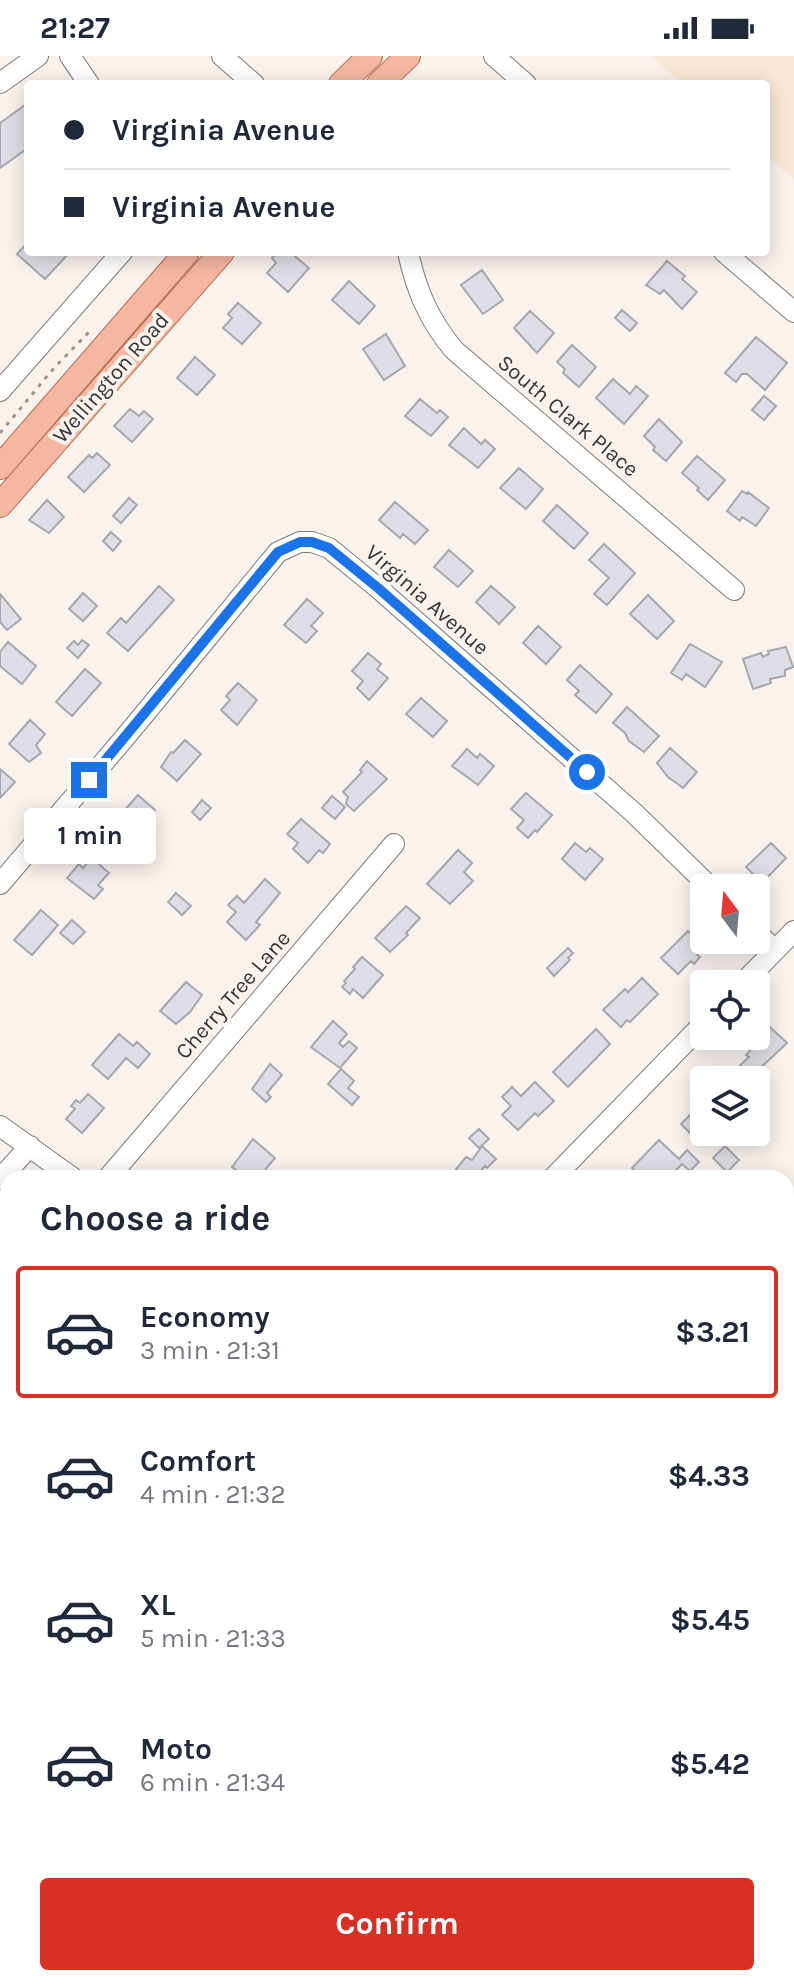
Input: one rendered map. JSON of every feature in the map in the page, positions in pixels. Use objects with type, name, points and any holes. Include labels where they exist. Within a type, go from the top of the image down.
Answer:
[{"type":"main road","points":[[345,80],[370,56]]},
{"type":"main road","points":[[383,80],[408,56]]},
{"type":"main road","name":"Wellington Road","points":[[0,467],[184,256]]},
{"type":"main road","name":"Wellington Road","points":[[0,505],[218,256]]},
{"type":"street","points":[[0,83],[38,56]]},
{"type":"street","points":[[70,56],[86,80]]},
{"type":"street","points":[[222,56],[249,80]]},
{"type":"street","points":[[494,56],[521,80]]},
{"type":"street","points":[[0,391],[118,256]]},
{"type":"street","name":"South Clark Place","points":[[409,256],[415,284],[428,314],[454,350],[734,590]]},
{"type":"street","points":[[729,256],[794,312]]},
{"type":"street","name":"Virginia Avenue","points":[[0,884],[278,552],[288,545],[312,542],[329,548],[378,588],[634,813],[697,874]]},
{"type":"street","name":"Cherry Tree Lane","points":[[115,1170],[394,844]]},
{"type":"street","points":[[756,970],[794,931]]},
{"type":"street","points":[[770,945],[775,950]]},
{"type":"street","points":[[561,1170],[690,1037]]},
{"type":"street","points":[[0,1126],[62,1170]]},
{"type":"street","points":[[8,1170],[30,1146]]},
{"type":"shaded area","points":[[651,56],[794,56],[794,179],[770,158],[770,80],[678,80]]},
{"type":"building","points":[[24,106],[24,151],[0,168],[0,123]]},
{"type":"building","points":[[24,246],[24,256],[66,256],[45,279],[17,254]]},
{"type":"building","points":[[295,256],[309,268],[288,292],[267,273],[276,263],[272,258]]},
{"type":"building","points":[[667,261],[685,276],[682,279],[697,292],[682,309],[664,290],[660,294],[646,285]]},
{"type":"building","points":[[482,270],[503,300],[483,314],[461,285]]},
{"type":"building","points":[[349,281],[375,306],[359,324],[332,300]]},
{"type":"building","points":[[238,303],[261,323],[242,344],[223,328],[232,318],[228,314]]},
{"type":"building","points":[[622,310],[637,323],[630,331],[615,318]]},
{"type":"building","points":[[530,311],[554,333],[537,353],[514,328]]},
{"type":"building","points":[[386,334],[405,366],[384,380],[363,349]]},
{"type":"building","points":[[756,337],[787,363],[765,390],[747,374],[742,374],[736,382],[725,373]]},
{"type":"building","points":[[572,345],[596,367],[579,387],[563,373],[565,369],[557,362]]},
{"type":"building","points":[[195,357],[215,375],[197,395],[177,378]]},
{"type":"building","points":[[613,379],[630,394],[636,386],[648,396],[624,424],[596,398]]},
{"type":"building","points":[[764,396],[776,406],[764,420],[752,410]]},
{"type":"building","points":[[420,399],[437,413],[440,410],[448,417],[431,436],[405,416]]},
{"type":"building","points":[[130,409],[139,416],[144,411],[153,419],[132,442],[114,426]]},
{"type":"building","points":[[659,419],[682,442],[666,461],[653,450],[655,447],[644,436]]},
{"type":"building","points":[[464,428],[481,444],[485,440],[495,449],[478,468],[449,445]]},
{"type":"building","points":[[97,453],[110,465],[84,492],[68,477],[89,455],[92,458]]},
{"type":"building","points":[[697,456],[725,480],[708,500],[682,473]]},
{"type":"building","points":[[519,468],[543,489],[526,509],[500,488]]},
{"type":"building","points":[[742,491],[769,508],[756,526],[742,517],[740,521],[727,511]]},
{"type":"building","points":[[129,498],[137,505],[121,523],[113,516]]},
{"type":"building","points":[[47,500],[64,517],[49,533],[29,520]]},
{"type":"building","points":[[395,502],[428,530],[415,544],[403,534],[400,538],[379,520]]},
{"type":"building","points":[[557,505],[588,533],[574,549],[543,521]]},
{"type":"building","points":[[111,532],[121,541],[113,551],[103,541]]},
{"type":"building","points":[[604,544],[635,573],[607,605],[594,594],[609,578],[589,560]]},
{"type":"building","points":[[449,550],[473,571],[458,587],[434,567]]},
{"type":"building","points":[[159,586],[174,600],[128,651],[107,633],[121,618],[126,623]]},
{"type":"building","points":[[491,586],[515,607],[499,624],[476,602]]},
{"type":"building","points":[[83,593],[97,606],[83,621],[69,609]]},
{"type":"building","points":[[0,594],[21,619],[7,630],[0,622]]},
{"type":"building","points":[[648,595],[674,621],[657,639],[630,614]]},
{"type":"building","points":[[307,599],[323,613],[311,626],[317,631],[306,643],[284,625]]},
{"type":"building","points":[[538,626],[561,647],[546,664],[523,643]]},
{"type":"building","points":[[82,640],[89,645],[78,658],[67,648],[74,641],[78,645]]},
{"type":"building","points":[[8,642],[36,666],[22,684],[0,666],[0,652]]},
{"type":"building","points":[[690,644],[722,662],[705,687],[686,674],[682,680],[671,673]]},
{"type":"building","points":[[786,647],[793,667],[785,670],[785,676],[770,679],[771,683],[753,689],[743,659],[761,653],[763,657],[769,654],[768,651]]},
{"type":"building","points":[[368,653],[381,664],[377,669],[388,678],[369,700],[357,688],[363,681],[352,671]]},
{"type":"building","points":[[580,665],[612,694],[596,713],[575,695],[579,691],[567,680]]},
{"type":"building","points":[[85,669],[101,683],[72,716],[56,702]]},
{"type":"building","points":[[238,683],[257,700],[237,725],[221,710],[230,700],[226,696]]},
{"type":"building","points":[[421,698],[447,721],[433,737],[406,714]]},
{"type":"building","points":[[627,707],[659,736],[644,752],[613,723]]},
{"type":"building","points":[[30,720],[45,734],[36,745],[41,753],[29,762],[9,744]]},
{"type":"building","points":[[185,740],[201,754],[177,781],[161,767],[171,752]]},
{"type":"building","points":[[670,748],[697,772],[683,788],[668,777],[657,763]]},
{"type":"building","points":[[467,749],[477,758],[480,754],[494,766],[478,785],[452,766]]},
{"type":"building","points":[[367,761],[387,779],[354,811],[346,804],[348,797],[343,792],[362,772],[360,770]]},
{"type":"building","points":[[0,769],[15,782],[0,798]]},
{"type":"building","points":[[526,793],[552,815],[528,838],[517,828],[524,820],[511,809]]},
{"type":"building","points":[[138,795],[155,810],[139,827],[150,838],[137,853],[109,828]]},
{"type":"building","points":[[332,796],[345,807],[335,819],[322,808]]},
{"type":"building","points":[[202,800],[211,808],[200,820],[192,812]]},
{"type":"building","points":[[301,819],[330,844],[323,853],[319,850],[308,863],[293,849],[298,843],[287,834]]},
{"type":"building","points":[[575,843],[586,852],[590,848],[603,859],[585,880],[562,859]]},
{"type":"building","points":[[771,843],[786,858],[770,875],[753,874],[746,867]]},
{"type":"building","points":[[458,850],[472,863],[464,872],[473,881],[450,904],[427,884]]},
{"type":"building","points":[[92,858],[109,873],[98,885],[103,889],[94,899],[67,878],[79,864],[83,868]]},
{"type":"building","points":[[265,879],[280,893],[256,922],[260,925],[246,940],[227,922],[236,912],[228,905],[237,896],[244,903]]},
{"type":"building","points":[[176,893],[191,906],[182,915],[168,902]]},
{"type":"building","points":[[406,906],[420,918],[390,952],[375,938]]},
{"type":"building","points":[[41,910],[58,925],[32,955],[14,940]]},
{"type":"building","points":[[72,920],[85,932],[73,944],[60,933]]},
{"type":"building","points":[[688,931],[690,954],[700,957],[678,974],[661,958]]},
{"type":"building","points":[[568,948],[573,953],[568,958],[570,960],[554,976],[547,968]]},
{"type":"building","points":[[362,957],[383,975],[363,998],[353,989],[350,994],[342,987]]},
{"type":"building","points":[[642,978],[658,994],[621,1027],[603,1010]]},
{"type":"building","points":[[186,982],[202,995],[190,1012],[176,1024],[160,1011]]},
{"type":"building","points":[[333,1021],[347,1034],[339,1043],[343,1047],[349,1041],[357,1048],[340,1068],[311,1047]]},
{"type":"building","points":[[770,1027],[787,1043],[762,1066],[739,1066],[749,1057],[746,1055],[751,1050],[770,1050]]},
{"type":"building","points":[[596,1029],[610,1044],[568,1087],[553,1072]]},
{"type":"building","points":[[119,1034],[133,1046],[137,1042],[150,1054],[138,1068],[126,1058],[108,1079],[92,1065]]},
{"type":"building","points":[[270,1064],[282,1075],[267,1093],[271,1097],[266,1102],[252,1089]]},
{"type":"building","points":[[341,1069],[354,1081],[348,1088],[359,1097],[352,1105],[328,1084]]},
{"type":"building","points":[[535,1082],[554,1101],[538,1116],[535,1113],[518,1130],[502,1115],[511,1106],[502,1097],[512,1087],[521,1096]]},
{"type":"building","points":[[88,1094],[104,1108],[82,1133],[66,1119],[75,1109],[71,1106],[76,1100],[80,1103]]},
{"type":"building","points":[[690,1115],[690,1133],[681,1124]]},
{"type":"building","points":[[479,1129],[489,1139],[479,1148],[469,1138]]},
{"type":"building","points":[[253,1139],[275,1158],[265,1170],[236,1170],[232,1167]]},
{"type":"building","points":[[659,1140],[679,1159],[687,1150],[699,1162],[691,1170],[682,1164],[676,1170],[632,1168]]},
{"type":"building","points":[[482,1146],[496,1159],[483,1170],[455,1170],[466,1157],[472,1160]]},
{"type":"building","points":[[725,1146],[739,1160],[725,1170],[713,1158]]},
{"type":"route","points":[[89,780],[278,552],[300,542],[322,544],[329,548],[587,772]]}]
